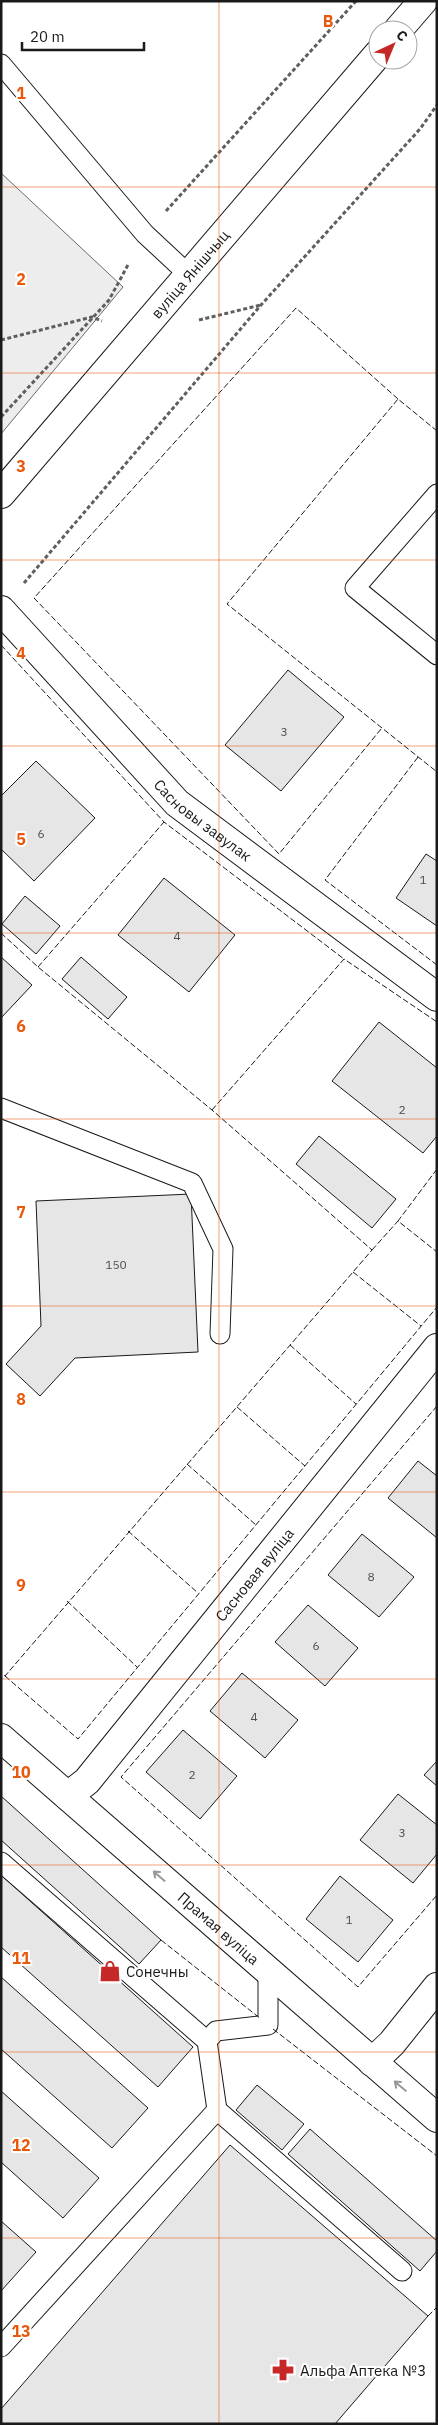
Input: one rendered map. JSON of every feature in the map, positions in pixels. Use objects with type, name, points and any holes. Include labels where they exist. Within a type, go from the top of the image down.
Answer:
[{"type":"street","points":[[407,20],[423,1]]},
{"type":"street","name":"вуліца Янішчыц","points":[[1,494],[368,66]]},
{"type":"street","name":"Сасновы завулак","points":[[1,610],[177,802],[437,997]]},
{"type":"street","name":"Сасновая вуліца","points":[[68,1796],[87,1781],[437,1348]]},
{"type":"street","name":"Прамая вуліца","points":[[1,1738],[437,2118]]},
{"type":"street","points":[[372,2062],[392,2043],[437,1987]]},
{"type":"lane","points":[[1,64],[145,234],[188,274]]},
{"type":"lane","points":[[437,494],[355,588],[437,655]]},
{"type":"lane","points":[[1,1108],[192,1183],[223,1249],[220,1334]]},
{"type":"lane","points":[[1,1862],[207,2041],[216,2110],[402,2271]]},
{"type":"lane","points":[[207,2041],[216,2031],[268,2024],[268,1971]]},
{"type":"lane","points":[[1,2347],[216,2110]]},
{"type":"path","points":[[1,417],[109,300],[145,234],[356,1]]},
{"type":"path","points":[[20,588],[261,305],[420,129],[437,105]]},
{"type":"shaded area","points":[[1,173],[123,287],[1,434]]},
{"type":"building","points":[[288,670],[344,717],[281,791],[225,745]]},
{"type":"building","points":[[36,761],[95,818],[34,881],[1,849],[1,796]]},
{"type":"building","points":[[426,854],[437,861],[437,926],[396,898]]},
{"type":"building","points":[[164,878],[235,935],[189,992],[118,935]]},
{"type":"building","points":[[25,896],[60,926],[36,954],[2,924]]},
{"type":"building","points":[[1,957],[32,985],[1,1018]]},
{"type":"building","points":[[81,957],[127,997],[108,1019],[62,979]]},
{"type":"building","points":[[379,1022],[437,1068],[437,1136],[423,1153],[332,1081]]},
{"type":"building","points":[[319,1136],[396,1199],[372,1228],[296,1164]]},
{"type":"building","points":[[191,1194],[198,1352],[75,1358],[40,1396],[6,1364],[41,1326],[36,1201]]},
{"type":"building","points":[[418,1461],[437,1476],[437,1538],[388,1498]]},
{"type":"building","points":[[362,1534],[414,1577],[379,1617],[328,1575]]},
{"type":"building","points":[[308,1605],[358,1648],[325,1686],[275,1642]]},
{"type":"building","points":[[242,1673],[298,1720],[265,1758],[210,1711]]},
{"type":"building","points":[[183,1730],[237,1776],[200,1819],[146,1772]]},
{"type":"building","points":[[437,1761],[437,1786],[424,1775]]},
{"type":"building","points":[[398,1794],[437,1825],[437,1854],[413,1883],[360,1840]]},
{"type":"building","points":[[1,1796],[161,1940],[139,1964],[1,1840]]},
{"type":"building","points":[[1,1875],[193,2047],[158,2087],[1,1947]]},
{"type":"building","points":[[340,1876],[393,1920],[358,1962],[306,1919]]},
{"type":"building","points":[[1,1977],[148,2108],[112,2148],[1,2049]]},
{"type":"building","points":[[257,2085],[304,2124],[282,2150],[236,2110]]},
{"type":"building","points":[[1,2091],[99,2178],[63,2218],[1,2162]]},
{"type":"building","points":[[310,2129],[437,2241],[437,2251],[420,2271],[288,2154]]},
{"type":"building","points":[[230,2145],[428,2316],[335,2424],[1,2424],[1,2409]]},
{"type":"building","points":[[1,2221],[36,2252],[1,2291]]},
{"type":"fence","points":[[381,729],[279,854],[34,598],[296,308],[398,399]]},
{"type":"fence","points":[[437,431],[398,399],[227,604],[437,772]]},
{"type":"fence","points":[[1,645],[164,822],[344,959]]},
{"type":"fence","points":[[418,757],[325,880],[437,965]]},
{"type":"fence","points":[[38,967],[164,822]]},
{"type":"fence","points":[[1,933],[38,967],[212,1110],[372,1250],[5,1676],[1,1673]]},
{"type":"fence","points":[[212,1110],[344,959],[437,1022]]},
{"type":"fence","points":[[437,1169],[398,1221],[437,1252]]},
{"type":"fence","points":[[372,1250],[398,1221]]},
{"type":"fence","points":[[353,1272],[421,1326]]},
{"type":"fence","points":[[5,1676],[78,1739],[437,1307]]},
{"type":"fence","points":[[290,1345],[356,1404]]},
{"type":"fence","points":[[437,1406],[121,1777],[358,1987],[437,1895]]},
{"type":"fence","points":[[237,1407],[305,1466]]},
{"type":"fence","points":[[187,1464],[256,1525]]},
{"type":"fence","points":[[128,1531],[198,1593]]},
{"type":"fence","points":[[67,1601],[137,1667]]},
{"type":"fence","points":[[161,1940],[261,2019]]},
{"type":"fence","points":[[273,2029],[437,2156]]},
{"type":"fence","points":[[428,2316],[437,2307]]},
{"type":"place","name":"Сонечны","points":[[110,1971]]},
{"type":"place","name":"Альфа Аптека №3","points":[[283,2370]]}]
